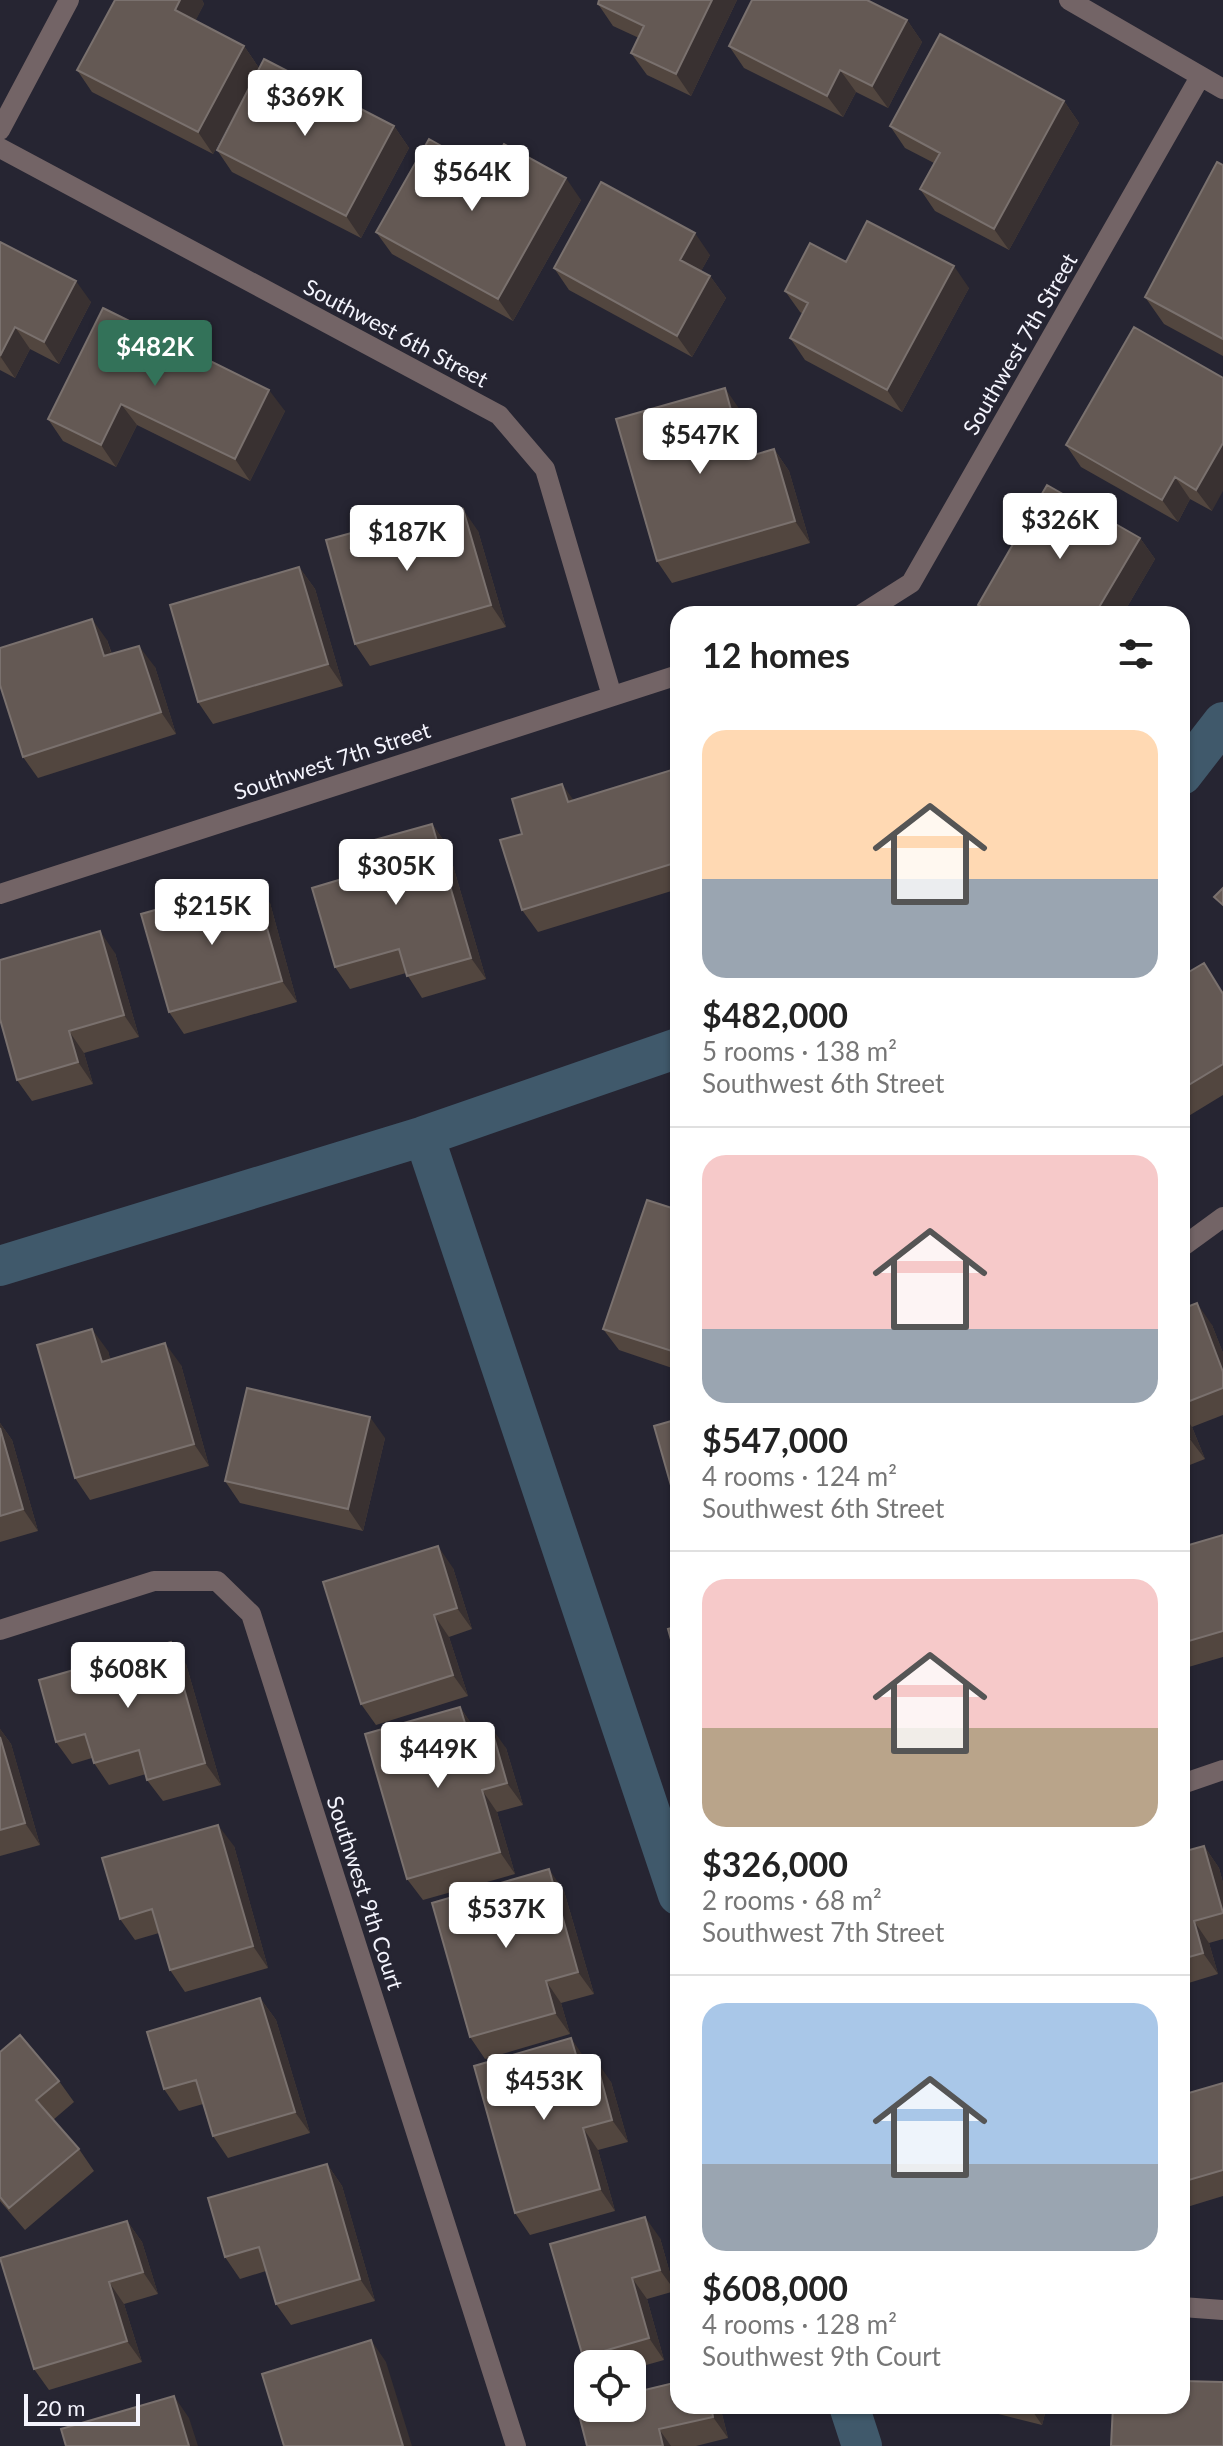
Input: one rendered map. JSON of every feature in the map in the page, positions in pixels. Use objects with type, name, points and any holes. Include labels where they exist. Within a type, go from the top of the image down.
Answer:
[{"type":"street","points":[[0,130],[69,0]]},
{"type":"street","points":[[1069,0],[1223,89]]},
{"type":"street","name":"Southwest 7th Street","points":[[875,606],[911,583],[1200,77]]},
{"type":"street","name":"Southwest 6th Street","points":[[0,148],[499,415],[545,469],[612,696]]},
{"type":"street","name":"Southwest 7th Street","points":[[0,894],[670,678]]},
{"type":"street","points":[[1190,1241],[1223,1217]]},
{"type":"street","name":"Southwest 9th Court","points":[[0,1630],[154,1581],[217,1581],[251,1614],[516,2446]]},
{"type":"street","points":[[1190,1781],[1223,1770]]},
{"type":"street","points":[[1190,2308],[1223,2310]]},
{"type":"building","points":[[115,0],[180,0],[175,10],[244,46],[198,132],[77,70]]},
{"type":"building","points":[[599,0],[712,0],[676,74],[631,53],[644,26],[598,4]]},
{"type":"building","points":[[752,0],[867,0],[907,20],[872,86],[840,70],[827,96],[729,46]]},
{"type":"building","points":[[940,34],[1064,101],[994,229],[920,189],[940,153],[890,126]]},
{"type":"building","points":[[264,59],[394,126],[346,216],[217,150]]},
{"type":"building","points":[[429,139],[488,172],[504,144],[566,178],[498,299],[376,232]]},
{"type":"building","points":[[1217,162],[1223,165],[1223,339],[1145,297]]},
{"type":"building","points":[[601,182],[695,233],[680,260],[710,276],[677,336],[554,268]]},
{"type":"building","points":[[867,221],[954,266],[887,390],[790,338],[808,303],[785,291],[810,243],[846,262]]},
{"type":"building","points":[[0,242],[76,281],[44,342],[15,327],[0,356]]},
{"type":"building","points":[[103,308],[269,390],[235,459],[121,404],[101,445],[48,419]]},
{"type":"building","points":[[1134,327],[1223,378],[1223,443],[1196,490],[1175,477],[1162,500],[1066,445]]},
{"type":"building","points":[[725,388],[744,458],[774,449],[795,521],[657,561],[616,419]]},
{"type":"building","points":[[1047,485],[1140,538],[1100,606],[978,605]]},
{"type":"building","points":[[428,508],[431,518],[463,509],[491,605],[355,644],[326,540],[366,529],[364,523]]},
{"type":"building","points":[[299,567],[328,664],[198,702],[170,605]]},
{"type":"building","points":[[92,619],[104,656],[139,646],[161,712],[23,757],[0,685],[0,648]]},
{"type":"building","points":[[670,770],[670,864],[522,910],[500,840],[522,834],[512,799],[562,784],[568,802]]},
{"type":"building","points":[[432,824],[471,958],[407,976],[399,949],[335,967],[312,888],[379,868],[371,841]]},
{"type":"building","points":[[254,882],[282,981],[169,1012],[141,914]]},
{"type":"building","points":[[1223,888],[1223,905],[1214,897]]},
{"type":"building","points":[[100,931],[124,1015],[69,1031],[78,1062],[17,1080],[0,1019],[0,960]]},
{"type":"building","points":[[1204,963],[1223,994],[1223,1064],[1190,1084],[1190,971]]},
{"type":"building","points":[[647,1200],[670,1207],[670,1350],[603,1329]]},
{"type":"building","points":[[1197,1303],[1223,1372],[1223,1388],[1190,1401],[1190,1306]]},
{"type":"building","points":[[92,1329],[102,1362],[165,1343],[194,1444],[75,1478],[37,1345]]},
{"type":"building","points":[[247,1388],[370,1417],[348,1509],[225,1481]]},
{"type":"building","points":[[670,1421],[670,1482],[654,1426]]},
{"type":"building","points":[[0,1428],[23,1509],[0,1516]]},
{"type":"building","points":[[1223,1535],[1223,1631],[1190,1641],[1190,1545]]},
{"type":"building","points":[[438,1546],[457,1608],[434,1615],[453,1675],[361,1704],[323,1582]]},
{"type":"building","points":[[171,1642],[205,1763],[147,1780],[139,1750],[94,1763],[85,1734],[56,1742],[39,1680]]},
{"type":"building","points":[[460,1707],[468,1733],[491,1727],[507,1783],[482,1790],[500,1852],[407,1879],[365,1734]]},
{"type":"building","points":[[0,1737],[25,1823],[0,1830]]},
{"type":"building","points":[[218,1825],[253,1946],[170,1970],[152,1909],[120,1919],[102,1858]]},
{"type":"building","points":[[1204,1846],[1223,1913],[1194,1921],[1203,1953],[1190,1957],[1190,1850]]},
{"type":"building","points":[[549,1869],[578,1972],[546,1981],[555,2013],[470,2037],[432,1903]]},
{"type":"building","points":[[260,1998],[295,2112],[213,2136],[196,2080],[164,2089],[147,2032]]},
{"type":"building","points":[[20,2035],[59,2081],[36,2100],[79,2149],[9,2208],[0,2197],[0,2052]]},
{"type":"building","points":[[571,2038],[579,2065],[596,2060],[612,2120],[583,2128],[600,2189],[515,2213],[474,2066]]},
{"type":"building","points":[[1223,2083],[1223,2170],[1190,2180],[1190,2093]]},
{"type":"building","points":[[327,2164],[360,2279],[276,2304],[259,2247],[225,2257],[208,2198]]},
{"type":"building","points":[[645,2217],[660,2270],[632,2278],[649,2338],[607,2350],[581,2350],[550,2244]]},
{"type":"building","points":[[127,2221],[143,2272],[109,2282],[127,2341],[34,2369],[0,2258]]},
{"type":"building","points":[[371,2340],[403,2446],[284,2446],[262,2374]]},
{"type":"building","points":[[1190,2381],[1223,2382],[1223,2446],[1111,2446],[1113,2414],[1190,2414]]},
{"type":"building","points":[[670,2384],[670,2414],[712,2414],[713,2417],[659,2429],[663,2446],[587,2446],[581,2422],[646,2422],[646,2390]]},
{"type":"building","points":[[174,2396],[189,2446],[66,2446],[61,2429]]},
{"type":"waterway","points":[[1190,765],[1223,722]]},
{"type":"waterway","points":[[670,1051],[424,1136],[670,1871]]},
{"type":"waterway","points":[[0,1266],[424,1136]]},
{"type":"waterway","points":[[852,2414],[862,2446]]}]
